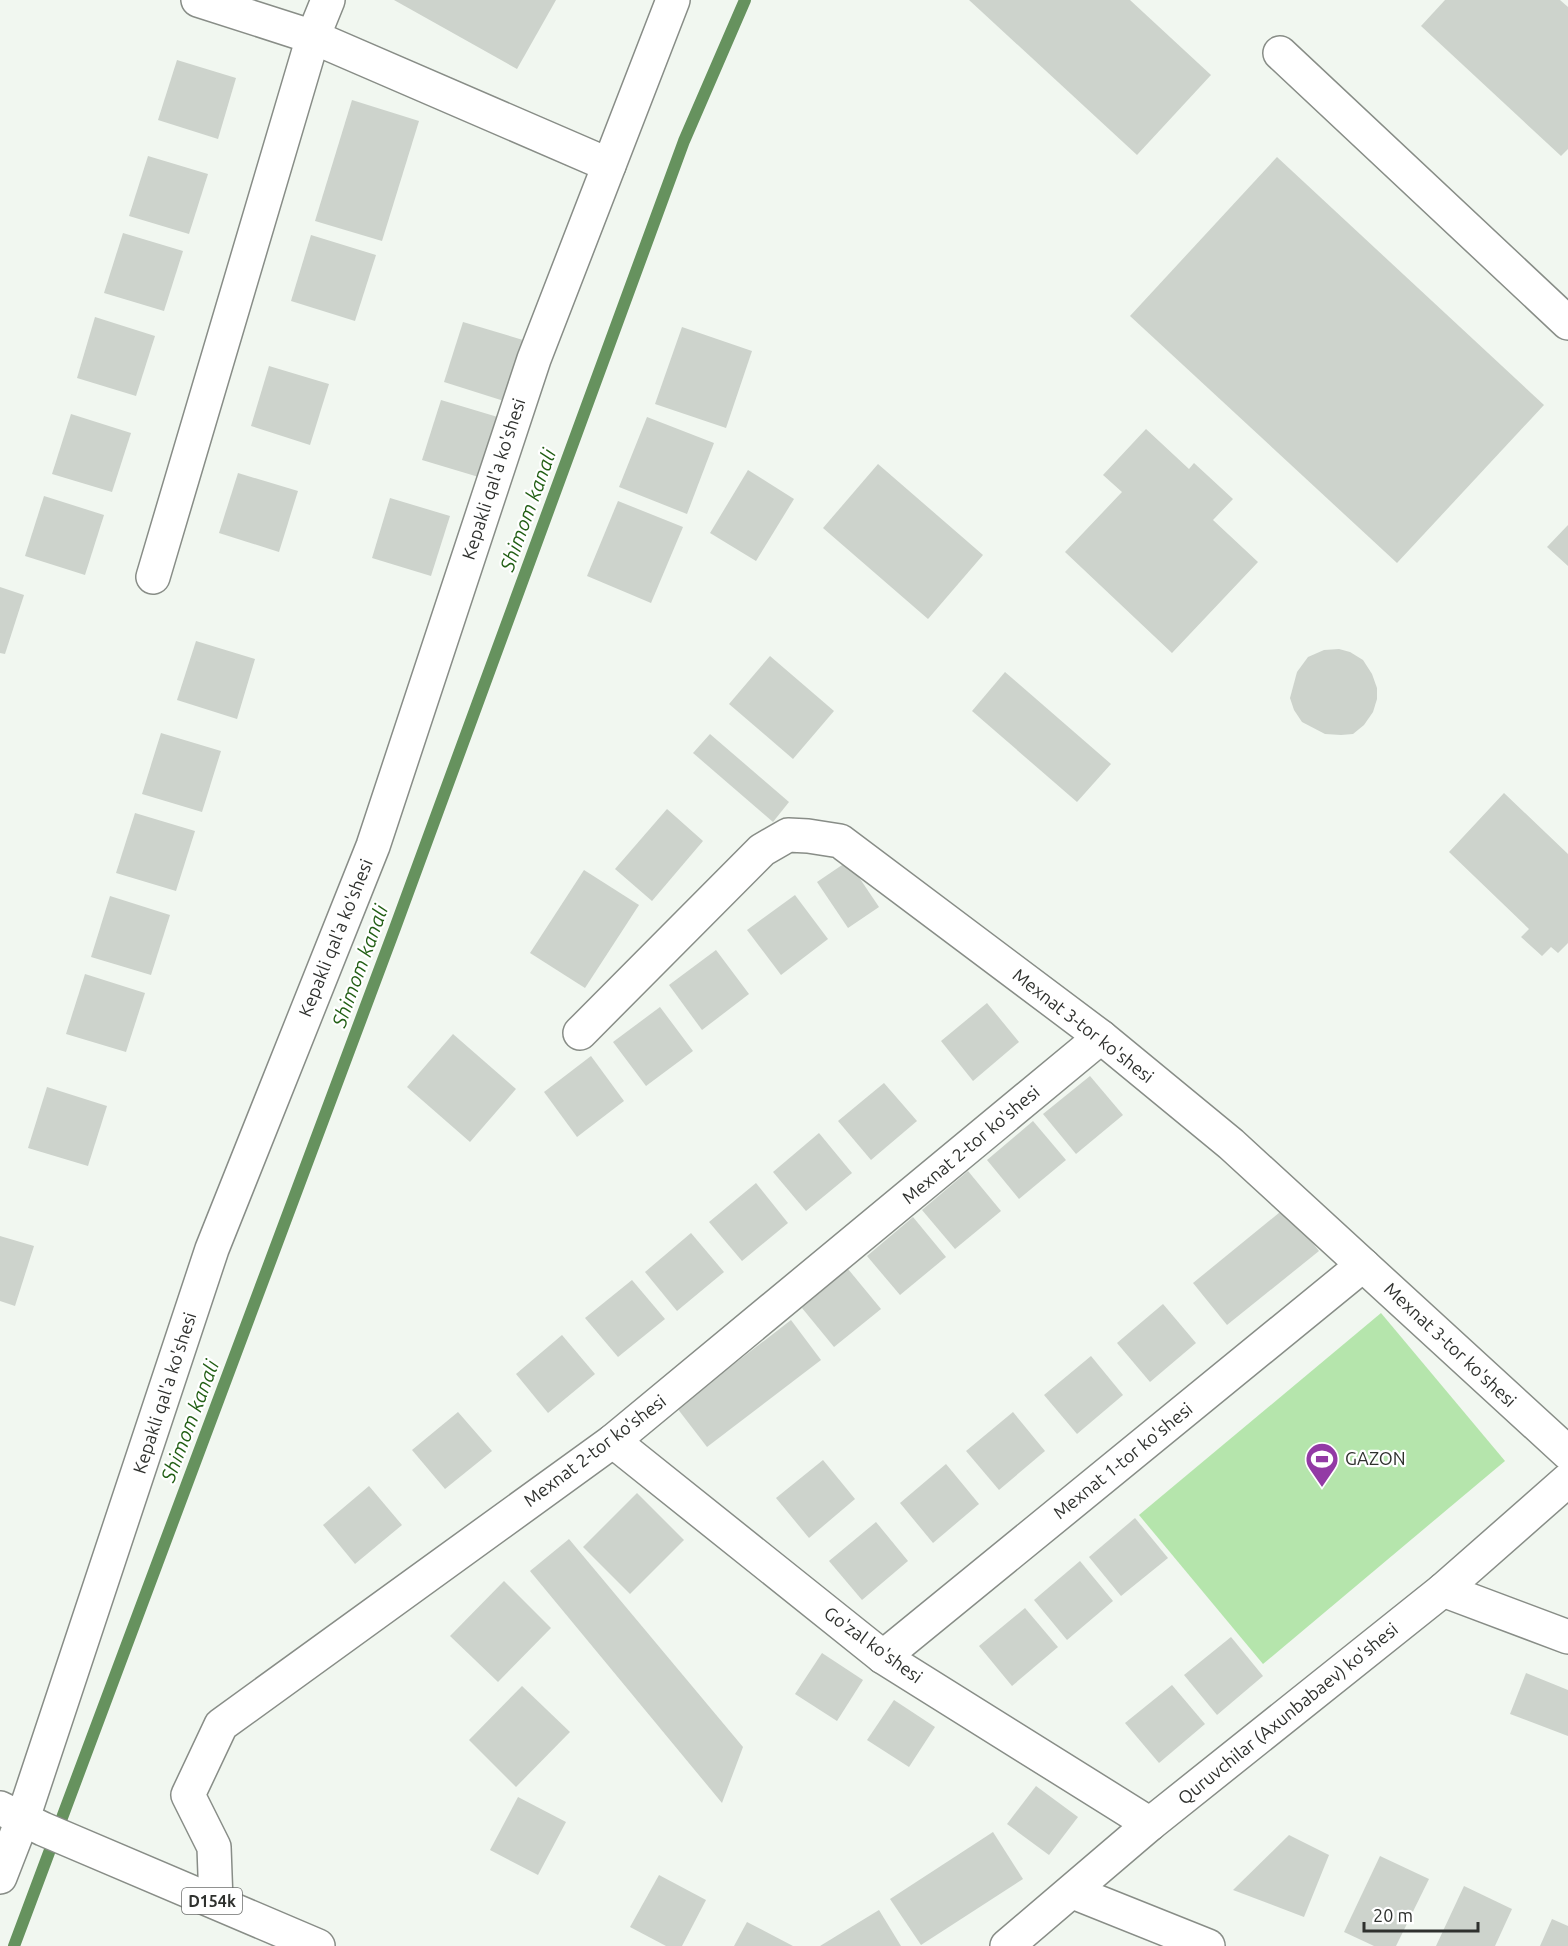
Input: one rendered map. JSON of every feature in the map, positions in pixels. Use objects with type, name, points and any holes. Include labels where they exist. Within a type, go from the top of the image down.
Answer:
[{"type":"street","points":[[198,0],[313,37],[609,165]]},
{"type":"street","points":[[153,577],[313,37],[328,0]]},
{"type":"street","name":"Kepakli qal'a ko'shesi","points":[[0,1877],[22,1818],[212,1249],[373,846],[534,359],[673,0]]},
{"type":"street","points":[[1280,53],[1568,323]]},
{"type":"street","name":"Mexnat 3-tor ko'shesi","points":[[580,1033],[762,850],[788,835],[840,841],[1101,1037],[1231,1144],[1568,1453]]},
{"type":"street","name":"Mexnat 2-tor ko'shesi","points":[[216,1902],[214,1847],[188,1794],[221,1725],[613,1441],[1101,1037]]},
{"type":"street","name":"Mexnat 1-tor ko'shesi","points":[[883,1657],[1363,1265]]},
{"type":"street","name":"Go'zal ko'shesi","points":[[613,1441],[883,1657],[1150,1824]]},
{"type":"street","name":"Quruvchilar (Axunbabaev) ko'shesi","points":[[1007,1946],[1150,1824],[1443,1590],[1568,1480]]},
{"type":"street","points":[[1443,1590],[1568,1637]]},
{"type":"street","name":"D154k","points":[[22,1818],[318,1946]]},
{"type":"street","points":[[1073,1892],[1208,1946]]},
{"type":"green space","name":"GAZON","points":[[1381,1313],[1505,1461],[1263,1664],[1139,1515]]},
{"type":"building","points":[[394,0],[556,0],[517,69]]},
{"type":"building","points":[[969,0],[1130,0],[1211,75],[1137,155]]},
{"type":"building","points":[[1445,0],[1560,0],[1568,7],[1568,149],[1561,156],[1421,26]]},
{"type":"building","points":[[177,60],[236,78],[218,139],[158,120]]},
{"type":"building","points":[[352,100],[419,121],[382,241],[315,221]]},
{"type":"building","points":[[148,156],[208,174],[189,234],[129,216]]},
{"type":"building","points":[[1277,157],[1544,405],[1397,563],[1130,316]]},
{"type":"building","points":[[123,233],[183,251],[164,311],[104,293]]},
{"type":"building","points":[[311,235],[376,255],[355,321],[291,301]]},
{"type":"building","points":[[95,317],[155,336],[136,396],[77,378]]},
{"type":"building","points":[[463,322],[523,340],[504,401],[444,382]]},
{"type":"building","points":[[682,327],[752,351],[726,428],[655,404]]},
{"type":"building","points":[[269,366],[329,384],[310,445],[251,426]]},
{"type":"building","points":[[441,400],[501,418],[482,478],[422,460]]},
{"type":"building","points":[[71,414],[131,433],[112,492],[52,474]]},
{"type":"building","points":[[647,417],[714,443],[687,514],[619,487]]},
{"type":"building","points":[[1146,429],[1189,469],[1194,463],[1233,499],[1213,520],[1258,562],[1172,653],[1065,552],[1122,492],[1103,475]]},
{"type":"building","points":[[878,464],[983,555],[928,619],[823,528]]},
{"type":"building","points":[[748,470],[794,499],[756,561],[710,533]]},
{"type":"building","points":[[238,473],[298,491],[279,552],[219,533]]},
{"type":"building","points":[[44,496],[104,515],[85,575],[25,556]]},
{"type":"building","points":[[390,498],[450,516],[431,576],[372,558]]},
{"type":"building","points":[[618,501],[683,527],[651,603],[587,576]]},
{"type":"building","points":[[1568,525],[1568,566],[1547,547]]},
{"type":"building","points":[[0,587],[24,595],[5,654],[0,653]]},
{"type":"building","points":[[196,641],[255,659],[237,719],[177,700]]},
{"type":"building","points":[[1339,649],[1350,652],[1363,660],[1372,674],[1377,688],[1377,699],[1373,712],[1364,725],[1353,734],[1325,734],[1302,722],[1290,698],[1297,672],[1308,657],[1324,650]]},
{"type":"building","points":[[770,656],[834,711],[793,759],[729,704]]},
{"type":"building","points":[[1005,672],[1111,764],[1077,802],[972,711]]},
{"type":"building","points":[[161,733],[221,751],[202,812],[142,794]]},
{"type":"building","points":[[710,734],[789,802],[773,822],[693,753]]},
{"type":"building","points":[[1504,793],[1568,854],[1568,943],[1558,953],[1551,947],[1542,956],[1521,937],[1529,929],[1449,852]]},
{"type":"building","points":[[667,809],[703,841],[652,901],[615,869]]},
{"type":"building","points":[[135,813],[195,831],[176,891],[116,873]]},
{"type":"building","points":[[848,861],[879,907],[848,928],[817,882]]},
{"type":"building","points":[[584,870],[639,905],[585,988],[530,953]]},
{"type":"building","points":[[795,895],[828,939],[781,975],[747,930]]},
{"type":"building","points":[[110,896],[170,915],[151,975],[91,957]]},
{"type":"building","points":[[716,950],[749,994],[702,1030],[669,985]]},
{"type":"building","points":[[85,974],[145,993],[126,1052],[66,1034]]},
{"type":"building","points":[[987,1003],[1019,1042],[973,1081],[941,1041]]},
{"type":"building","points":[[660,1007],[693,1051],[646,1086],[613,1042]]},
{"type":"building","points":[[453,1034],[516,1089],[470,1142],[407,1087]]},
{"type":"building","points":[[591,1056],[624,1101],[577,1137],[544,1092]]},
{"type":"building","points":[[1090,1076],[1123,1115],[1076,1154],[1043,1114]]},
{"type":"building","points":[[884,1083],[917,1121],[871,1160],[838,1121]]},
{"type":"building","points":[[47,1087],[107,1106],[88,1166],[28,1148]]},
{"type":"building","points":[[1033,1121],[1066,1160],[1019,1199],[987,1160]]},
{"type":"building","points":[[819,1133],[852,1173],[806,1211],[773,1172]]},
{"type":"building","points":[[968,1171],[1001,1211],[955,1249],[922,1210]]},
{"type":"building","points":[[756,1183],[788,1223],[742,1261],[709,1222]]},
{"type":"building","points":[[1285,1208],[1319,1251],[1227,1325],[1193,1283]]},
{"type":"building","points":[[913,1217],[946,1257],[900,1295],[867,1256]]},
{"type":"building","points":[[691,1233],[724,1272],[677,1311],[645,1272]]},
{"type":"building","points":[[0,1236],[34,1246],[15,1306],[0,1301]]},
{"type":"building","points":[[848,1269],[881,1309],[834,1347],[802,1308]]},
{"type":"building","points":[[632,1280],[665,1319],[618,1357],[585,1318]]},
{"type":"building","points":[[1163,1304],[1196,1343],[1150,1382],[1117,1343]]},
{"type":"building","points":[[791,1320],[821,1360],[707,1447],[677,1408]]},
{"type":"building","points":[[562,1335],[595,1374],[548,1413],[516,1374]]},
{"type":"building","points":[[1091,1356],[1123,1395],[1077,1434],[1044,1395]]},
{"type":"building","points":[[458,1412],[492,1451],[445,1489],[412,1450]]},
{"type":"building","points":[[1013,1412],[1045,1451],[999,1490],[966,1451]]},
{"type":"building","points":[[823,1460],[855,1499],[809,1538],[776,1498]]},
{"type":"building","points":[[946,1464],[979,1504],[933,1543],[900,1503]]},
{"type":"building","points":[[369,1486],[402,1525],[355,1564],[323,1525]]},
{"type":"building","points":[[637,1493],[684,1540],[630,1594],[583,1547]]},
{"type":"building","points":[[1135,1518],[1168,1558],[1121,1596],[1089,1557]]},
{"type":"building","points":[[876,1522],[908,1561],[862,1600],[829,1561]]},
{"type":"building","points":[[569,1539],[743,1747],[722,1803],[530,1571]]},
{"type":"building","points":[[1080,1561],[1113,1601],[1067,1640],[1034,1600]]},
{"type":"building","points":[[504,1581],[551,1628],[498,1682],[450,1636]]},
{"type":"building","points":[[1025,1608],[1058,1647],[1012,1686],[979,1646]]},
{"type":"building","points":[[1231,1637],[1263,1676],[1217,1715],[1184,1675]]},
{"type":"building","points":[[822,1653],[863,1680],[837,1721],[795,1694]]},
{"type":"building","points":[[1526,1673],[1568,1690],[1568,1736],[1510,1714]]},
{"type":"building","points":[[1172,1685],[1205,1724],[1159,1763],[1125,1723]]},
{"type":"building","points":[[522,1686],[570,1732],[516,1787],[469,1740]]},
{"type":"building","points":[[894,1700],[935,1727],[909,1767],[867,1740]]},
{"type":"building","points":[[1036,1786],[1078,1817],[1049,1855],[1007,1824]]},
{"type":"building","points":[[518,1797],[566,1822],[538,1875],[490,1850]]},
{"type":"building","points":[[993,1832],[1023,1879],[921,1945],[890,1899]]},
{"type":"building","points":[[1289,1835],[1329,1855],[1304,1917],[1233,1890]]},
{"type":"building","points":[[1380,1856],[1429,1879],[1396,1946],[1374,1946],[1344,1932]]},
{"type":"building","points":[[659,1875],[706,1900],[682,1946],[666,1946],[630,1927]]},
{"type":"building","points":[[1464,1886],[1512,1909],[1495,1946],[1436,1946]]},
{"type":"building","points":[[879,1910],[901,1946],[820,1946]]},
{"type":"building","points":[[1552,1919],[1568,1926],[1568,1946],[1540,1946]]},
{"type":"building","points":[[747,1922],[793,1946],[734,1946]]},
{"type":"waterway","name":"Shimom kanali","points":[[14,1946],[395,928],[684,141],[745,0]]},
{"type":"place","name":"GAZON","points":[[1322,1488]]}]
